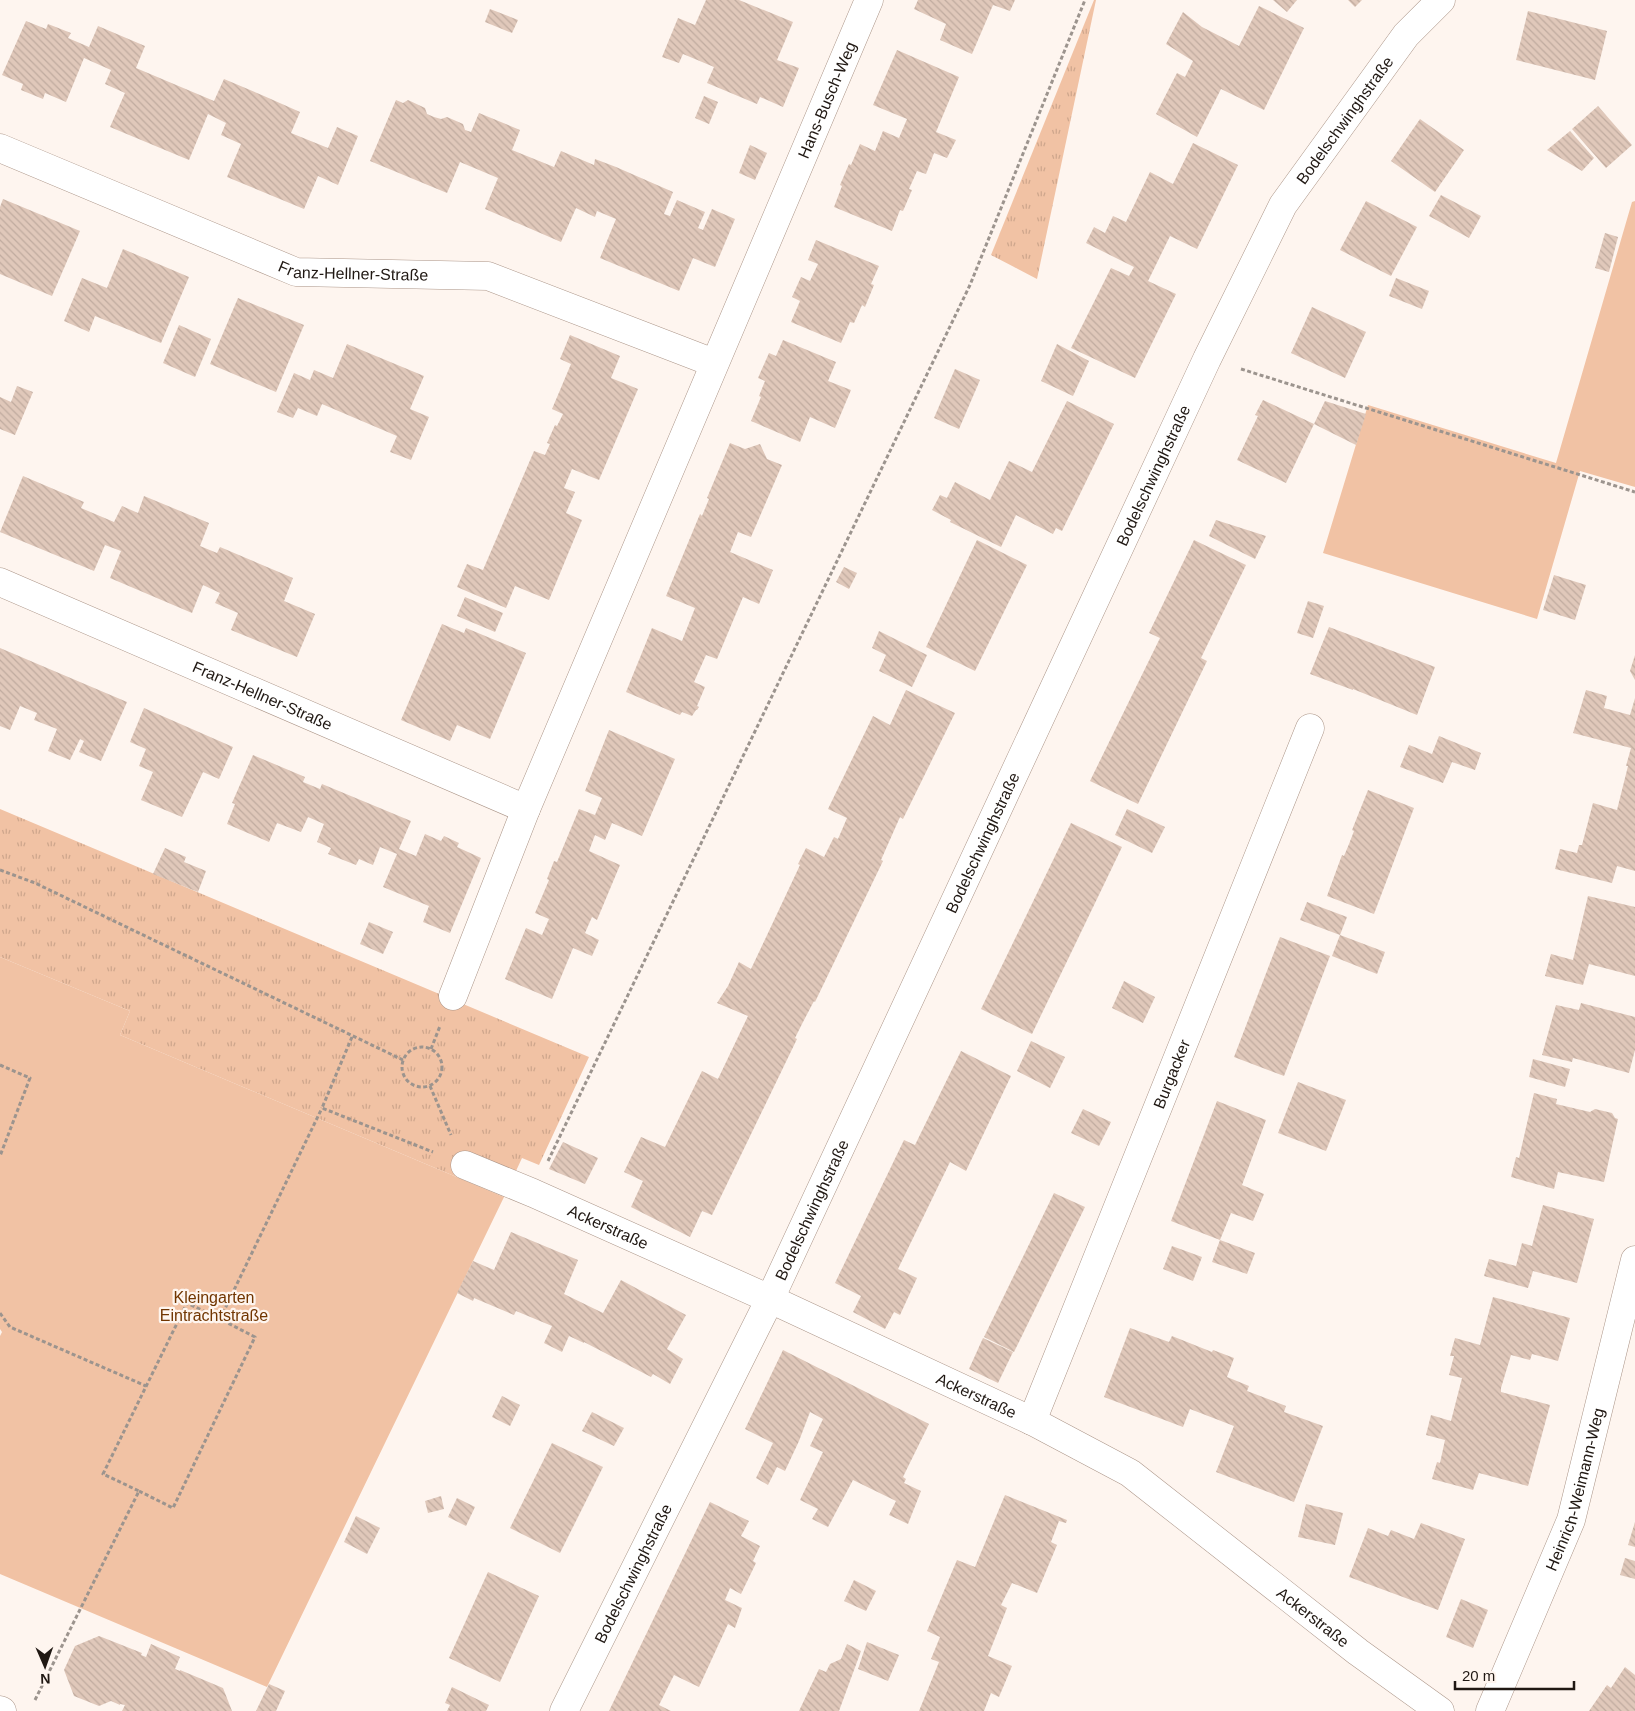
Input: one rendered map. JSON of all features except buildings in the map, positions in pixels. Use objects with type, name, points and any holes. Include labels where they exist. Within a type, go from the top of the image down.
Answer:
[{"type":"street","name":"Hans-Busch-Weg","points":[[714,363],[869,0]]},
{"type":"street","name":"Bodelschwinghstraße","points":[[564,1711],[770,1299],[1207,359],[1283,205],[1406,35],[1441,0]]},
{"type":"street","name":"Franz-Hellner-Straße","points":[[0,148],[296,272],[488,276],[714,363]]},
{"type":"street","points":[[452,996],[526,809],[714,363]]},
{"type":"street","name":"Franz-Hellner-Straße","points":[[0,582],[526,809]]},
{"type":"street","name":"Burgacker","points":[[1032,1421],[1310,728]]},
{"type":"street","name":"Ackerstraße","points":[[465,1165],[533,1193],[770,1299],[1032,1421],[1130,1473],[1358,1652],[1440,1711]]},
{"type":"street","name":"Heinrich-Weimann-Weg","points":[[1490,1711],[1571,1520],[1635,1260]]},
{"type":"path","points":[[533,1193],[970,285],[1085,0]]},
{"type":"path","points":[[1207,359],[1635,492]]},
{"type":"path","points":[[0,870],[35,883],[403,1060]]},
{"type":"path","points":[[220,1320],[322,1108],[352,1037]]},
{"type":"path","points":[[426,1047],[437,1053],[441,1058],[442,1071],[436,1083],[424,1088],[417,1087],[406,1080],[403,1073],[403,1060],[415,1048],[426,1047]]},
{"type":"path","points":[[0,1066],[30,1078],[0,1156]]},
{"type":"path","points":[[430,1086],[465,1165]]},
{"type":"path","points":[[322,1108],[465,1165]]},
{"type":"path","points":[[187,1304],[220,1320],[256,1337],[173,1508],[103,1474],[187,1304]]},
{"type":"path","points":[[0,1313],[10,1328],[146,1386]]},
{"type":"path","points":[[34,1702],[138,1492]]},
{"type":"green space","points":[[1094,0],[1096,0],[1037,279],[991,255]]},
{"type":"green space","points":[[1635,201],[1635,487],[1580,471],[1537,619],[1323,553],[1368,405],[1556,463],[1632,202]]},
{"type":"green space","points":[[0,809],[589,1057],[539,1165],[522,1158],[504,1197],[120,1035],[130,1011],[0,957]]},
{"type":"green space","name":"Kleingarten Eintrachtstraße","points":[[0,957],[130,1011],[120,1035],[504,1197],[267,1687],[0,1574],[0,1336],[2,1332],[0,1329]]}]
